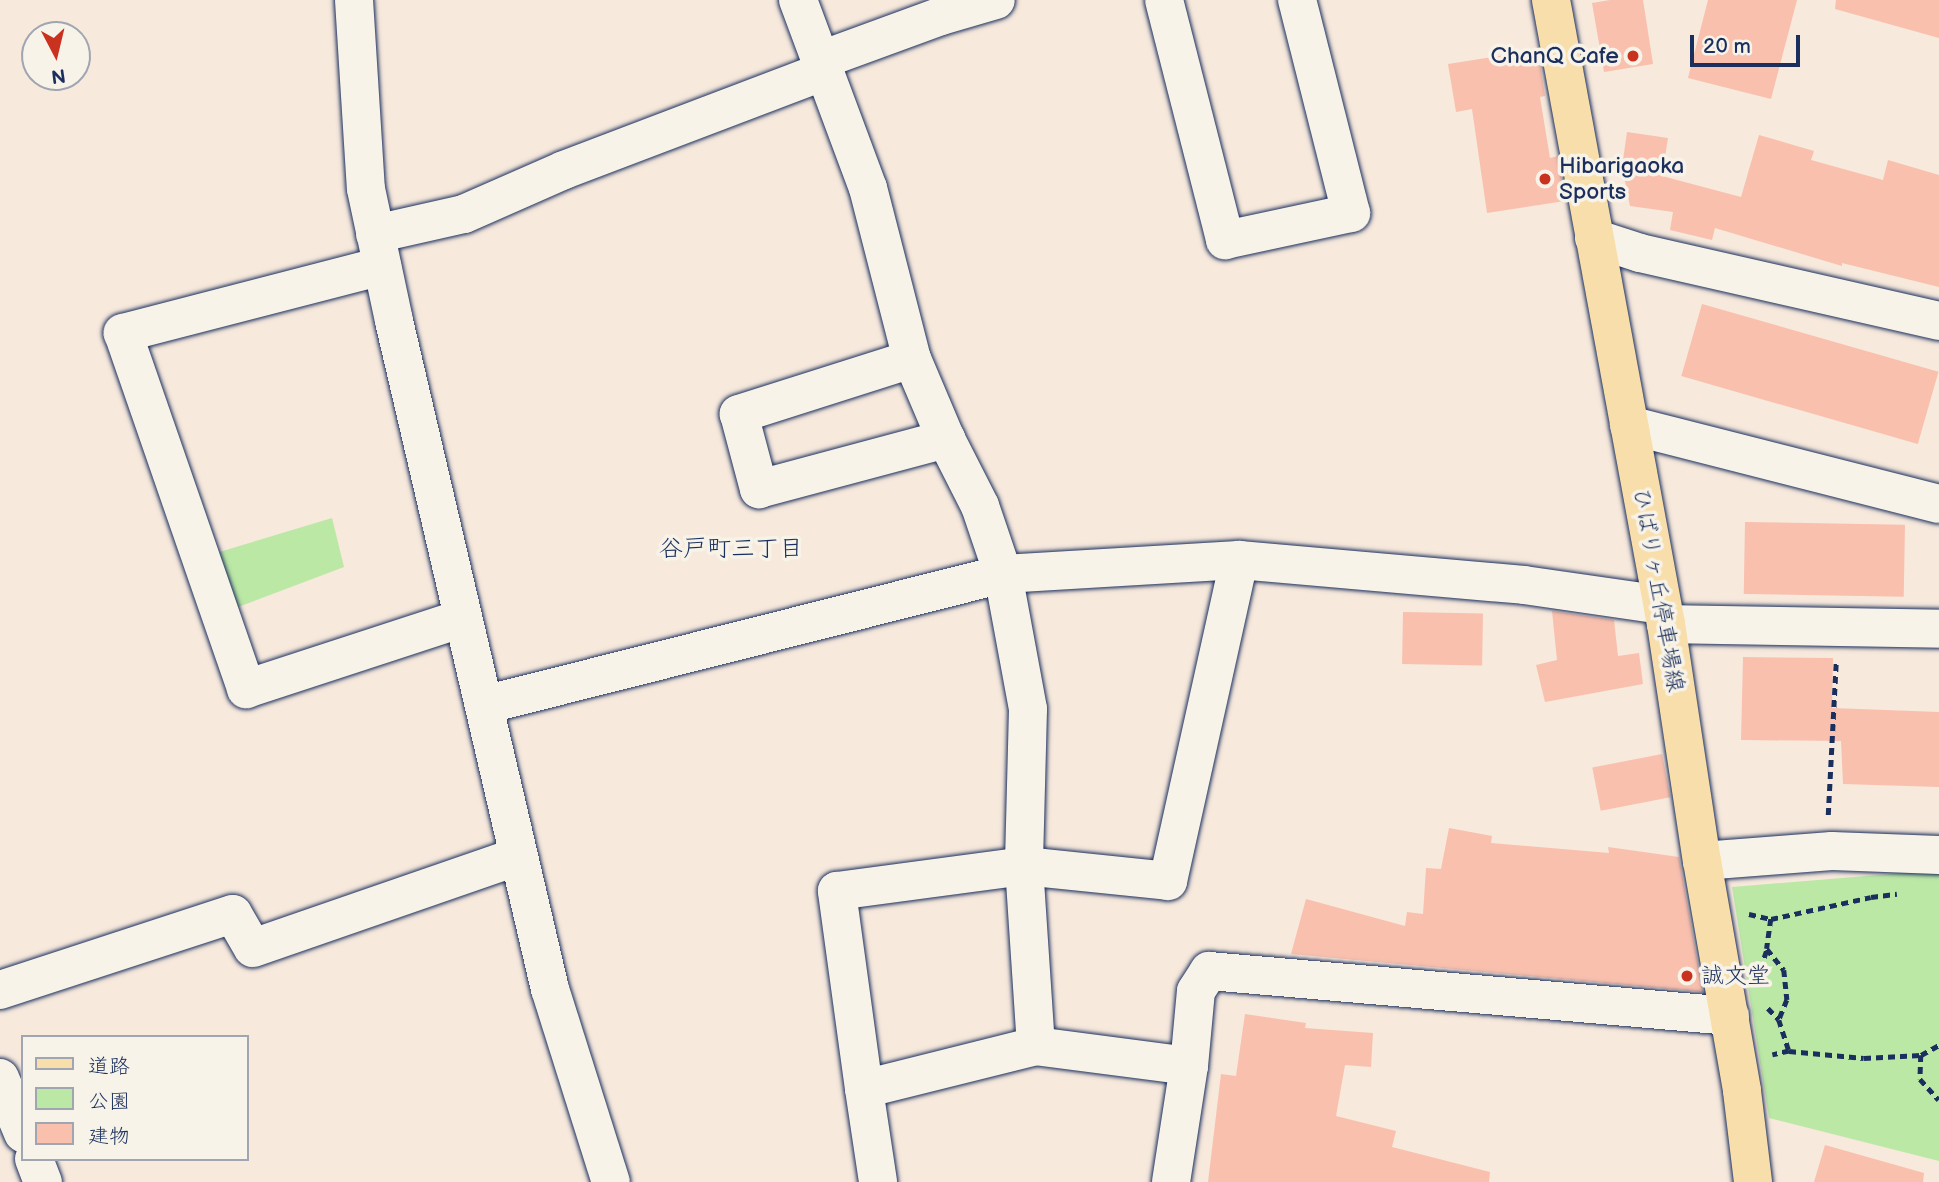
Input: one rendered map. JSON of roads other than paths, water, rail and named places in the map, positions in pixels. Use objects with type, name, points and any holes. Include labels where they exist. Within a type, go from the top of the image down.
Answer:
[{"type":"main road","name":"ひばりヶ丘停車場線","points":[[1551,0],[1664,614],[1709,905],[1738,1063],[1753,1182]]},
{"type":"street","points":[[354,0],[366,189],[379,250],[550,989],[611,1182]]},
{"type":"street","points":[[798,0],[868,188],[912,359],[946,439],[980,506],[1003,574],[1028,709],[1024,866],[1035,1046]]},
{"type":"street","points":[[463,618],[246,689],[123,333],[379,250],[564,170],[941,16],[996,0]]},
{"type":"street","points":[[1164,0],[1224,240],[1351,213],[1297,0]]},
{"type":"street","points":[[1594,238],[1640,253],[1939,321]]},
{"type":"street","points":[[912,359],[739,414],[759,489],[946,439]]},
{"type":"street","points":[[1629,425],[1939,503]]},
{"type":"street","points":[[484,705],[1003,574],[1239,560],[1524,585],[1664,614],[1838,627],[1939,629]]},
{"type":"street","points":[[878,1182],[836,891],[1024,866],[1168,881],[1239,560]]},
{"type":"street","points":[[1702,861],[1832,851],[1939,855]]},
{"type":"street","points":[[0,990],[233,914],[253,948],[518,856]]},
{"type":"street","points":[[1171,1182],[1189,1066],[1196,991],[1209,971],[1730,1016]]},
{"type":"street","points":[[864,1089],[1035,1046],[1189,1066]]},
{"type":"street","points":[[0,1078],[21,1128]]},
{"type":"street","points":[[35,1161],[43,1182]]},
{"type":"place","name":"ChanQ Cafe","points":[[1633,56]]},
{"type":"place","name":"Hibarigaoka Sports","points":[[1545,179]]},
{"type":"place","name":"誠文堂","points":[[1687,976]]},
{"type":"district","name":"谷戸町三丁目","points":[[731,549]]}]
